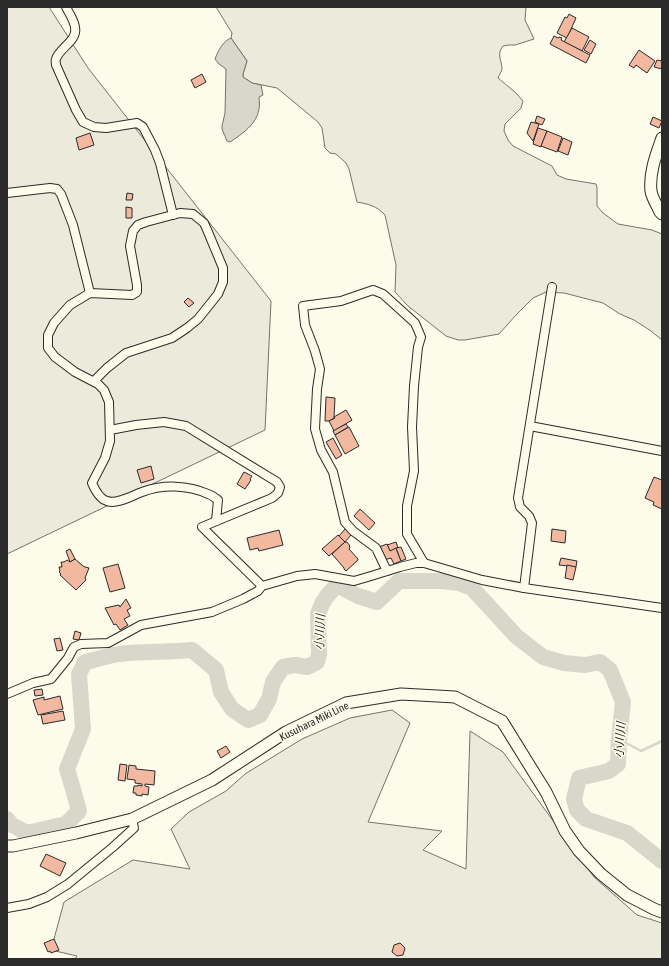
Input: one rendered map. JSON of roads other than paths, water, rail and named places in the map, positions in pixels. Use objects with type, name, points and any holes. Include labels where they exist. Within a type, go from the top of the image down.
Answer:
[{"type":"main road","points":[[662,138],[653,166],[651,179],[651,192],[662,214]]},
{"type":"main road","name":"Kusuhara Miki Line","points":[[7,846],[76,834],[132,819],[212,780],[286,732],[346,703],[401,694],[455,697],[502,721],[546,792],[565,831],[579,851],[601,874],[628,895],[662,912]]},
{"type":"street","points":[[66,7],[74,22],[76,30],[72,40],[55,59],[56,65],[76,110],[83,122],[94,127],[106,128],[137,123],[143,127],[160,163],[173,215]]},
{"type":"street","points":[[7,193],[50,188],[57,190],[61,194],[73,225],[90,293]]},
{"type":"street","points":[[94,381],[126,352],[172,338],[187,328],[198,319],[218,294],[223,282],[223,268],[204,223],[193,214],[180,213],[138,225],[133,231],[130,246],[137,292],[132,295],[90,293],[70,305],[54,323],[48,335],[48,348],[55,356],[75,372],[98,384],[104,390],[109,402],[110,441],[105,458],[92,483],[96,492],[107,501],[117,502],[144,491],[168,486],[190,488],[209,494],[218,500],[216,520]]},
{"type":"street","points":[[524,588],[532,523],[529,516],[520,507],[518,498],[552,287]]},
{"type":"street","points":[[387,571],[376,548],[353,531],[345,522],[333,472],[321,450],[315,429],[317,388],[320,369],[315,351],[304,325],[303,306],[341,301],[374,290],[383,294],[415,323],[421,337],[418,347],[414,393],[412,427],[414,472],[407,506],[407,534],[424,563]]},
{"type":"street","points":[[110,430],[164,422],[186,426],[277,482],[280,487],[278,493],[272,498],[202,527],[262,586]]},
{"type":"street","points":[[530,426],[662,451]]},
{"type":"street","points":[[7,694],[51,679],[68,658],[74,647],[81,644],[108,643],[141,625],[212,612],[243,599],[262,586],[297,576],[315,574],[354,581],[400,567],[416,563],[424,563],[482,580],[524,588],[662,608]]},
{"type":"street","points":[[7,908],[29,904],[47,897],[68,884],[134,828],[132,819]]},
{"type":"waterway","name":"小川川","points":[[7,819],[12,825],[27,833],[66,824],[79,811],[67,769],[83,729],[79,674],[85,662],[123,653],[192,650],[216,670],[221,692],[232,709],[248,720],[260,715],[269,699],[273,682],[283,667],[295,665],[307,667],[317,662],[319,654],[318,614],[327,596],[337,585],[358,596],[377,602],[399,581],[443,581],[459,583],[472,588],[516,636],[543,657],[564,663],[585,665],[600,662],[610,670],[623,702],[618,764],[609,771],[579,778],[574,799],[577,810],[586,819],[627,833],[662,861]]},
{"type":"waterway","points":[[619,739],[641,751],[662,741]]}]
